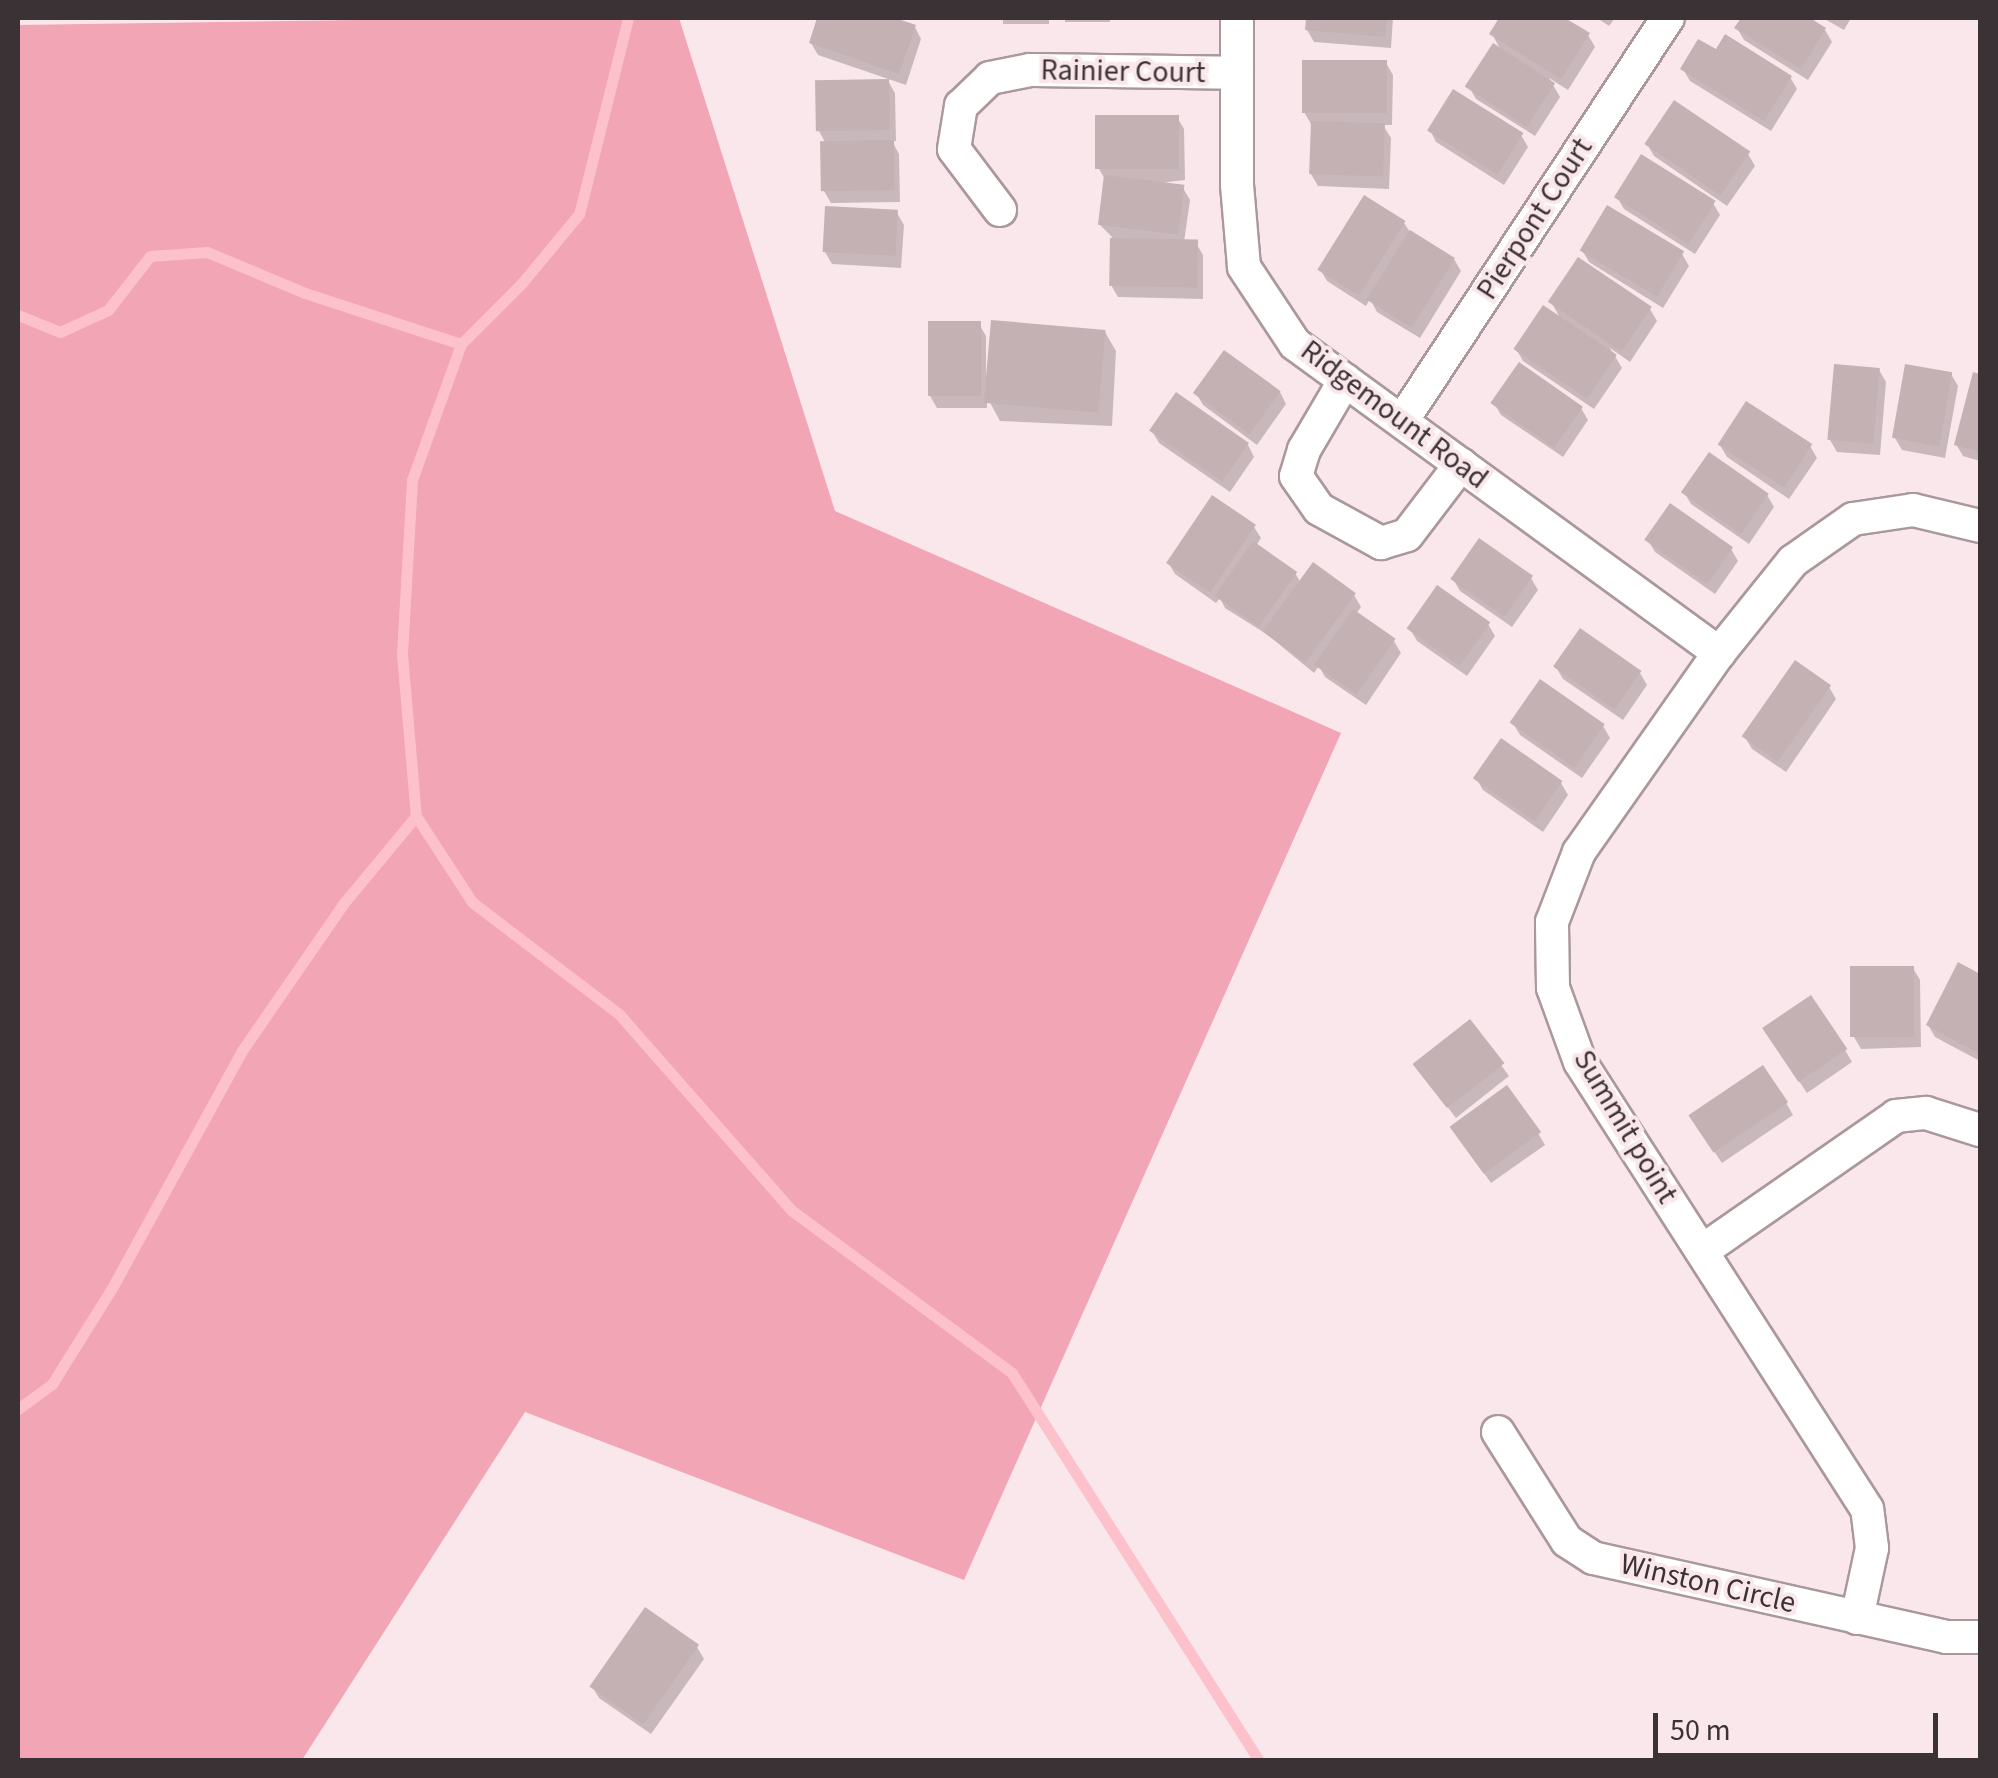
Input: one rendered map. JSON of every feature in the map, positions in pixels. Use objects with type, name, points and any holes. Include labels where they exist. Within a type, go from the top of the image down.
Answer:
[{"type":"street","name":"Ridgemount Road","points":[[1236,18],[1237,185],[1244,266],[1295,344],[1718,654]]},
{"type":"street","name":"Pierpont Court","points":[[1402,421],[1668,18]]},
{"type":"street","name":"Rainier Court","points":[[1000,210],[954,149],[961,106],[990,78],[1030,70],[1237,73]]},
{"type":"street","points":[[1345,380],[1304,450],[1296,476],[1320,510],[1381,542],[1407,534],[1461,464]]},
{"type":"street","name":"Summit point","points":[[1856,1618],[1872,1548],[1867,1509],[1580,1062],[1553,988],[1552,922],[1579,852],[1718,654],[1794,561],[1853,519],[1913,510],[1980,526]]},
{"type":"street","points":[[1702,1251],[1896,1116],[1926,1113],[1980,1130]]},
{"type":"street","name":"Winston Circle","points":[[1498,1432],[1567,1541],[1593,1558],[1946,1637],[1980,1637]]},
{"type":"shaded area","points":[[679,18],[835,511],[1341,733],[964,1580],[525,1412],[302,1760],[18,1760],[18,25]]},
{"type":"building","points":[[817,18],[895,18],[916,25],[899,74],[809,43]]},
{"type":"building","points":[[1306,18],[1387,18],[1385,37],[1305,30]]},
{"type":"building","points":[[1499,18],[1565,18],[1590,33],[1561,79],[1489,34]]},
{"type":"building","points":[[1741,18],[1810,18],[1826,28],[1801,69],[1734,28]]},
{"type":"building","points":[[1725,34],[1792,76],[1764,121],[1680,69],[1698,39],[1716,49]]},
{"type":"building","points":[[1493,43],[1555,83],[1527,127],[1465,87]]},
{"type":"building","points":[[1302,60],[1387,60],[1387,113],[1302,113]]},
{"type":"building","points":[[889,79],[890,130],[816,131],[815,80]]},
{"type":"building","points":[[1453,89],[1523,133],[1497,175],[1427,131]]},
{"type":"building","points":[[1674,100],[1750,151],[1721,195],[1644,144]]},
{"type":"building","points":[[1095,115],[1179,115],[1179,169],[1095,169]]},
{"type":"building","points":[[1311,121],[1385,124],[1383,177],[1309,174]]},
{"type":"building","points":[[894,140],[895,190],[821,191],[820,141]]},
{"type":"building","points":[[1641,154],[1716,201],[1689,244],[1614,197]]},
{"type":"building","points":[[1104,175],[1184,185],[1178,234],[1098,225]]},
{"type":"building","points":[[1364,195],[1406,221],[1359,296],[1317,270]]},
{"type":"building","points":[[1607,205],[1684,251],[1657,297],[1580,250]]},
{"type":"building","points":[[825,206],[898,210],[895,256],[823,252]]},
{"type":"building","points":[[1410,230],[1455,258],[1411,328],[1367,300]]},
{"type":"building","points":[[1110,238],[1198,240],[1197,288],[1109,286]]},
{"type":"building","points":[[1578,257],[1652,307],[1622,352],[1548,302]]},
{"type":"building","points":[[1543,305],[1617,355],[1587,399],[1513,349]]},
{"type":"building","points":[[991,320],[1106,330],[1098,413],[984,403]]},
{"type":"building","points":[[928,321],[981,321],[981,396],[928,396]]},
{"type":"building","points":[[1224,350],[1281,391],[1249,434],[1193,393]]},
{"type":"building","points":[[1519,362],[1583,407],[1554,448],[1490,403]]},
{"type":"building","points":[[1834,364],[1880,368],[1873,444],[1827,440]]},
{"type":"building","points":[[1905,364],[1952,372],[1939,446],[1892,438]]},
{"type":"building","points":[[1973,372],[1980,374],[1980,452],[1954,445]]},
{"type":"building","points":[[1176,392],[1249,443],[1222,482],[1149,431]]},
{"type":"building","points":[[1746,401],[1812,444],[1784,488],[1718,445]]},
{"type":"building","points":[[1709,452],[1769,494],[1741,534],[1681,492]]},
{"type":"building","points":[[1212,495],[1256,525],[1210,593],[1166,563]]},
{"type":"building","points":[[1670,503],[1733,547],[1707,584],[1644,540]]},
{"type":"building","points":[[1479,538],[1533,576],[1504,617],[1450,579]]},
{"type":"building","points":[[1253,541],[1297,572],[1259,627],[1215,596]]},
{"type":"building","points":[[1313,562],[1356,593],[1305,663],[1262,632]]},
{"type":"building","points":[[1437,585],[1490,622],[1460,666],[1407,628]]},
{"type":"building","points":[[1353,609],[1396,639],[1357,695],[1314,665]]},
{"type":"building","points":[[1580,628],[1641,671],[1614,710],[1553,667]]},
{"type":"building","points":[[1795,660],[1831,685],[1778,761],[1742,736]]},
{"type":"building","points":[[1540,679],[1605,724],[1574,768],[1510,722]]},
{"type":"building","points":[[1501,738],[1562,781],[1534,821],[1473,778]]},
{"type":"building","points":[[1958,962],[1980,974],[1980,1054],[1926,1025]]},
{"type":"building","points":[[1850,966],[1914,966],[1914,1037],[1850,1037]]},
{"type":"building","points":[[1811,995],[1847,1049],[1798,1082],[1762,1028]]},
{"type":"building","points":[[1470,1019],[1504,1063],[1447,1108],[1412,1064]]},
{"type":"building","points":[[1763,1065],[1788,1102],[1714,1153],[1688,1115]]},
{"type":"building","points":[[1507,1085],[1541,1132],[1484,1174],[1450,1127]]},
{"type":"building","points":[[645,1607],[699,1645],[643,1724],[589,1686]]},
{"type":"waterway","points":[[628,18],[579,214],[522,283],[461,344],[412,480],[402,654],[416,816],[472,902],[619,1014],[791,1210],[1012,1373],[1259,1760]]},
{"type":"waterway","points":[[18,315],[60,332],[108,310],[150,256],[207,252],[305,293],[461,344]]},
{"type":"waterway","points":[[18,1409],[52,1384],[112,1288],[241,1052],[343,904],[416,816]]}]
